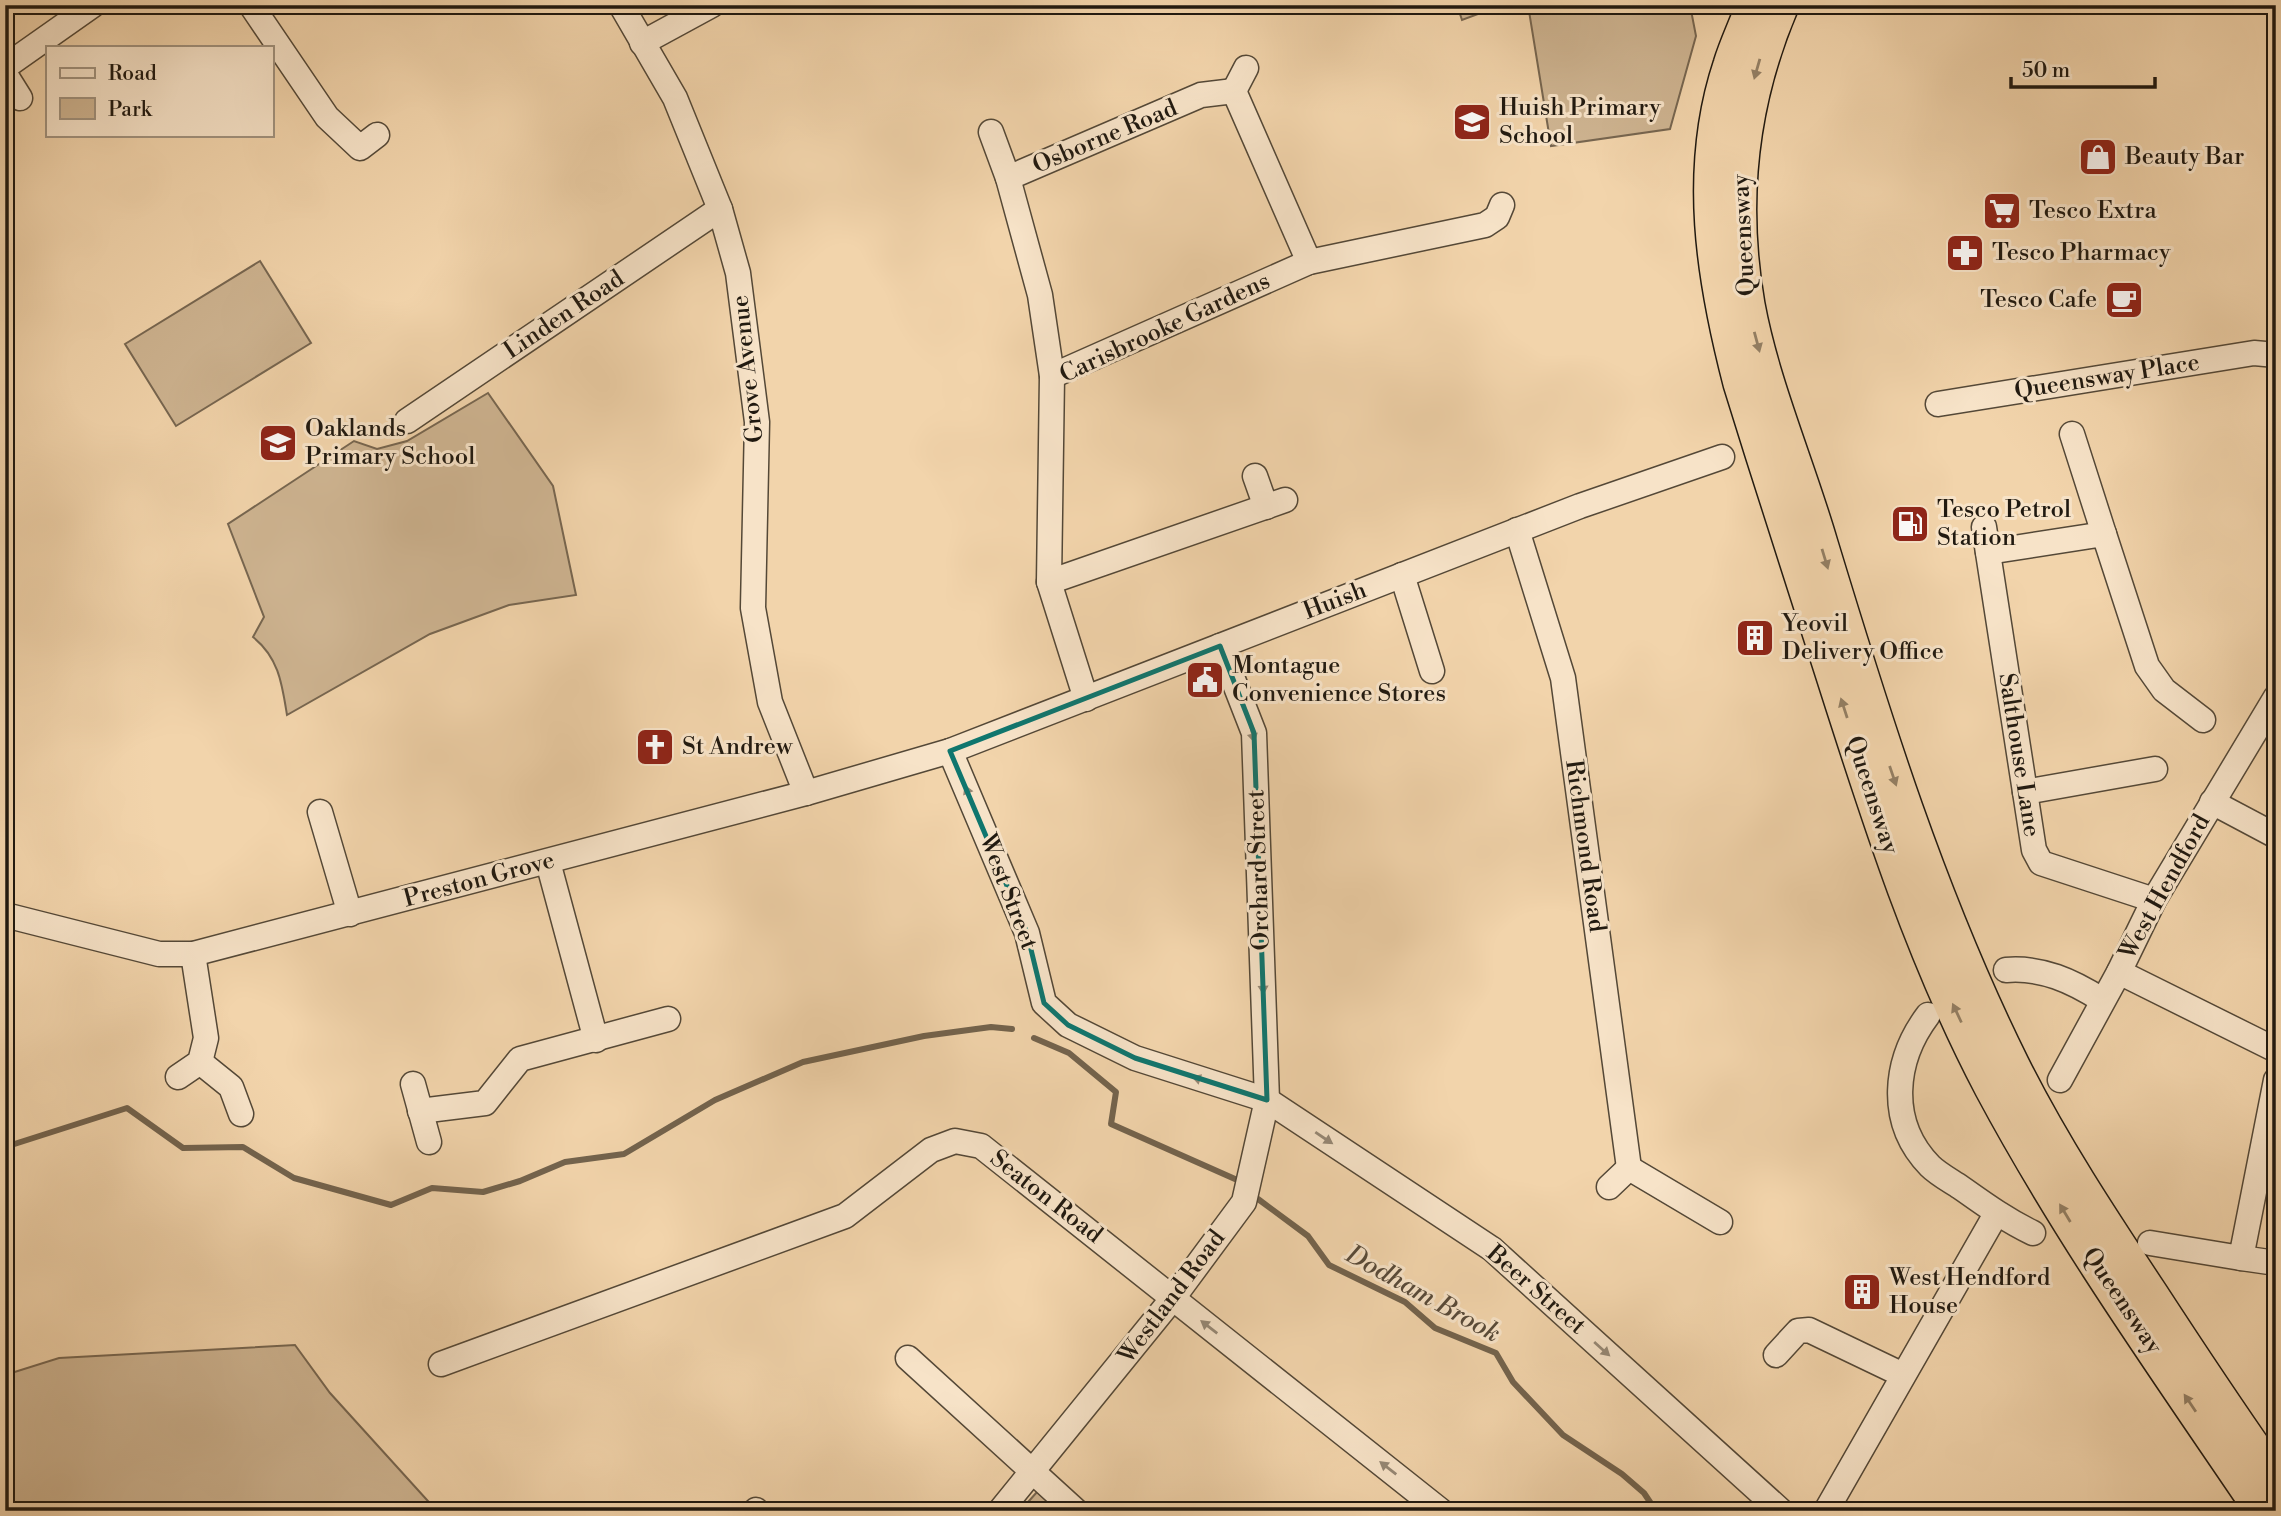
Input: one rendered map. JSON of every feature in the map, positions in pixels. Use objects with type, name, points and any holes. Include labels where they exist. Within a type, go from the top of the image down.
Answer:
[{"type":"highway","name":"Queensway","points":[[1754,5],[1730,66],[1716,129],[1711,203],[1713,248],[1723,314],[1744,395],[1891,856],[1957,1013],[1992,1085],[2038,1167],[2089,1252],[2263,1511]]},
{"type":"highway","name":"Queensway","points":[[1781,5],[1764,46],[1748,101],[1738,202],[1740,254],[1748,308],[1765,373],[1797,466],[1874,720],[1941,907],[2013,1068],[2058,1151],[2105,1227],[2276,1481]]},
{"type":"street","points":[[5,67],[93,5]]},
{"type":"street","points":[[251,5],[327,117],[362,150]]},
{"type":"street","name":"Grove Avenue","points":[[621,5],[675,97],[720,209],[738,273],[757,422],[752,608],[770,702],[806,793]]},
{"type":"street","points":[[642,43],[712,5]]},
{"type":"street","points":[[1246,68],[1234,91],[1309,262]]},
{"type":"street","points":[[5,74],[20,98]]},
{"type":"street","name":"Osborne Road","points":[[1008,178],[1201,95],[1234,91]]},
{"type":"street","name":"Osborne Road","points":[[991,132],[1008,178],[1040,295],[1052,376]]},
{"type":"street","name":"Carisbrooke Gardens","points":[[1086,699],[1049,582],[1052,376],[1309,262],[1485,225],[1497,217],[1502,205]]},
{"type":"street","name":"Linden Road","points":[[407,421],[720,209]]},
{"type":"street","name":"Queensway Place","points":[[1938,404],[2254,354],[2276,355]]},
{"type":"street","points":[[2072,434],[2147,666],[2164,690],[2203,720]]},
{"type":"street","name":"Huish","points":[[950,751],[1517,530],[1722,457]]},
{"type":"street","points":[[1049,582],[1276,504],[1255,476]]},
{"type":"street","name":"Salthouse Lane","points":[[1984,527],[2035,850],[2041,863],[2154,900]]},
{"type":"street","name":"Richmond Road","points":[[1517,530],[1563,678],[1629,1168]]},
{"type":"street","points":[[1988,552],[2104,534]]},
{"type":"street","points":[[1402,575],[1432,671]]},
{"type":"street","name":"Orchard Street","points":[[1220,646],[1254,733],[1267,1100]]},
{"type":"street","name":"West Hendford","points":[[2060,1080],[2119,972],[2154,900],[2276,697]]},
{"type":"street","name":"Preston Grove","points":[[5,915],[159,954],[193,954],[806,793],[950,751]]},
{"type":"street","name":"West Street","points":[[950,751],[1027,933],[1044,1003],[1068,1025],[1135,1058],[1267,1100]]},
{"type":"street","points":[[2025,792],[2155,769]]},
{"type":"street","points":[[2212,802],[2276,836]]},
{"type":"street","points":[[320,812],[350,914]]},
{"type":"street","points":[[548,862],[596,1040]]},
{"type":"street","points":[[178,1077],[200,1062],[206,1038],[193,954]]},
{"type":"street","points":[[2007,970],[2024,968],[2054,975],[2102,1000]]},
{"type":"street","points":[[2119,972],[2276,1050]]},
{"type":"street","points":[[1928,1015],[1912,1035],[1898,1084],[1902,1115],[1913,1142],[1930,1166],[1996,1214],[2033,1233]]},
{"type":"street","points":[[420,1111],[485,1103],[520,1059],[667,1019]]},
{"type":"street","points":[[200,1062],[231,1087],[241,1114]]},
{"type":"street","points":[[2241,1258],[2276,1080]]},
{"type":"street","points":[[413,1084],[429,1142]]},
{"type":"street","name":"Westland Road","points":[[1000,1511],[1173,1298],[1244,1202],[1267,1100]]},
{"type":"street","name":"Beer Street","points":[[1267,1100],[1492,1249],[1781,1511]]},
{"type":"street","name":"Seaton Road","points":[[441,1364],[845,1216],[931,1150],[955,1141],[982,1146],[1441,1511]]},
{"type":"street","points":[[1609,1187],[1629,1168],[1720,1222]]},
{"type":"street","points":[[1826,1511],[1996,1214]]},
{"type":"street","points":[[2150,1242],[2276,1264]]},
{"type":"street","points":[[1776,1354],[1798,1331],[1810,1330],[1903,1375]]},
{"type":"street","points":[[908,1358],[1076,1511]]},
{"type":"highlighted area","points":[[1220,646],[1254,733],[1267,1100],[1135,1058],[1068,1025],[1044,1003],[1027,933],[950,751]]},
{"type":"green space","points":[[1457,5],[1502,5],[1462,20]]},
{"type":"green space","points":[[1528,5],[1690,5],[1696,36],[1670,129],[1551,146]]},
{"type":"green space","points":[[260,261],[311,343],[176,426],[125,344]]},
{"type":"green space","points":[[488,393],[553,486],[576,595],[509,605],[430,634],[287,715],[278,672],[269,654],[253,637],[264,617],[228,524],[354,441],[377,449],[407,441]]},
{"type":"green space","points":[[295,1345],[330,1393],[437,1511],[5,1511],[5,1375],[59,1358]]},
{"type":"green space","points":[[1037,1492],[1059,1511],[1020,1511]]},
{"type":"waterway","points":[[5,1147],[127,1108],[183,1148],[243,1147],[294,1178],[391,1205],[432,1188],[483,1192],[520,1181],[565,1162],[624,1154],[715,1100],[803,1062],[924,1036],[991,1027],[1012,1029]]},
{"type":"waterway","points":[[1034,1038],[1069,1053],[1116,1092],[1111,1124],[1235,1179]]},
{"type":"waterway","name":"Dodham Brook","points":[[1258,1199],[1308,1236],[1329,1265],[1405,1302],[1435,1328],[1496,1353],[1513,1382],[1563,1435],[1622,1474],[1644,1493],[1656,1511]]},
{"type":"place","name":"Huish Primary School","points":[[1472,122]]},
{"type":"place","name":"Beauty Bar","points":[[2098,157]]},
{"type":"place","name":"Tesco Extra","points":[[2002,211]]},
{"type":"place","name":"Tesco Pharmacy","points":[[1965,253]]},
{"type":"place","name":"Tesco Cafe","points":[[2124,300]]},
{"type":"place","name":"Oaklands Primary School","points":[[278,443]]},
{"type":"place","name":"Tesco Petrol Station","points":[[1910,524]]},
{"type":"place","name":"Yeovil Delivery Office","points":[[1755,638]]},
{"type":"place","name":"Montague Convenience Stores","points":[[1205,680]]},
{"type":"place","name":"St Andrew","points":[[655,747]]},
{"type":"place","name":"West Hendford House","points":[[1862,1292]]}]
